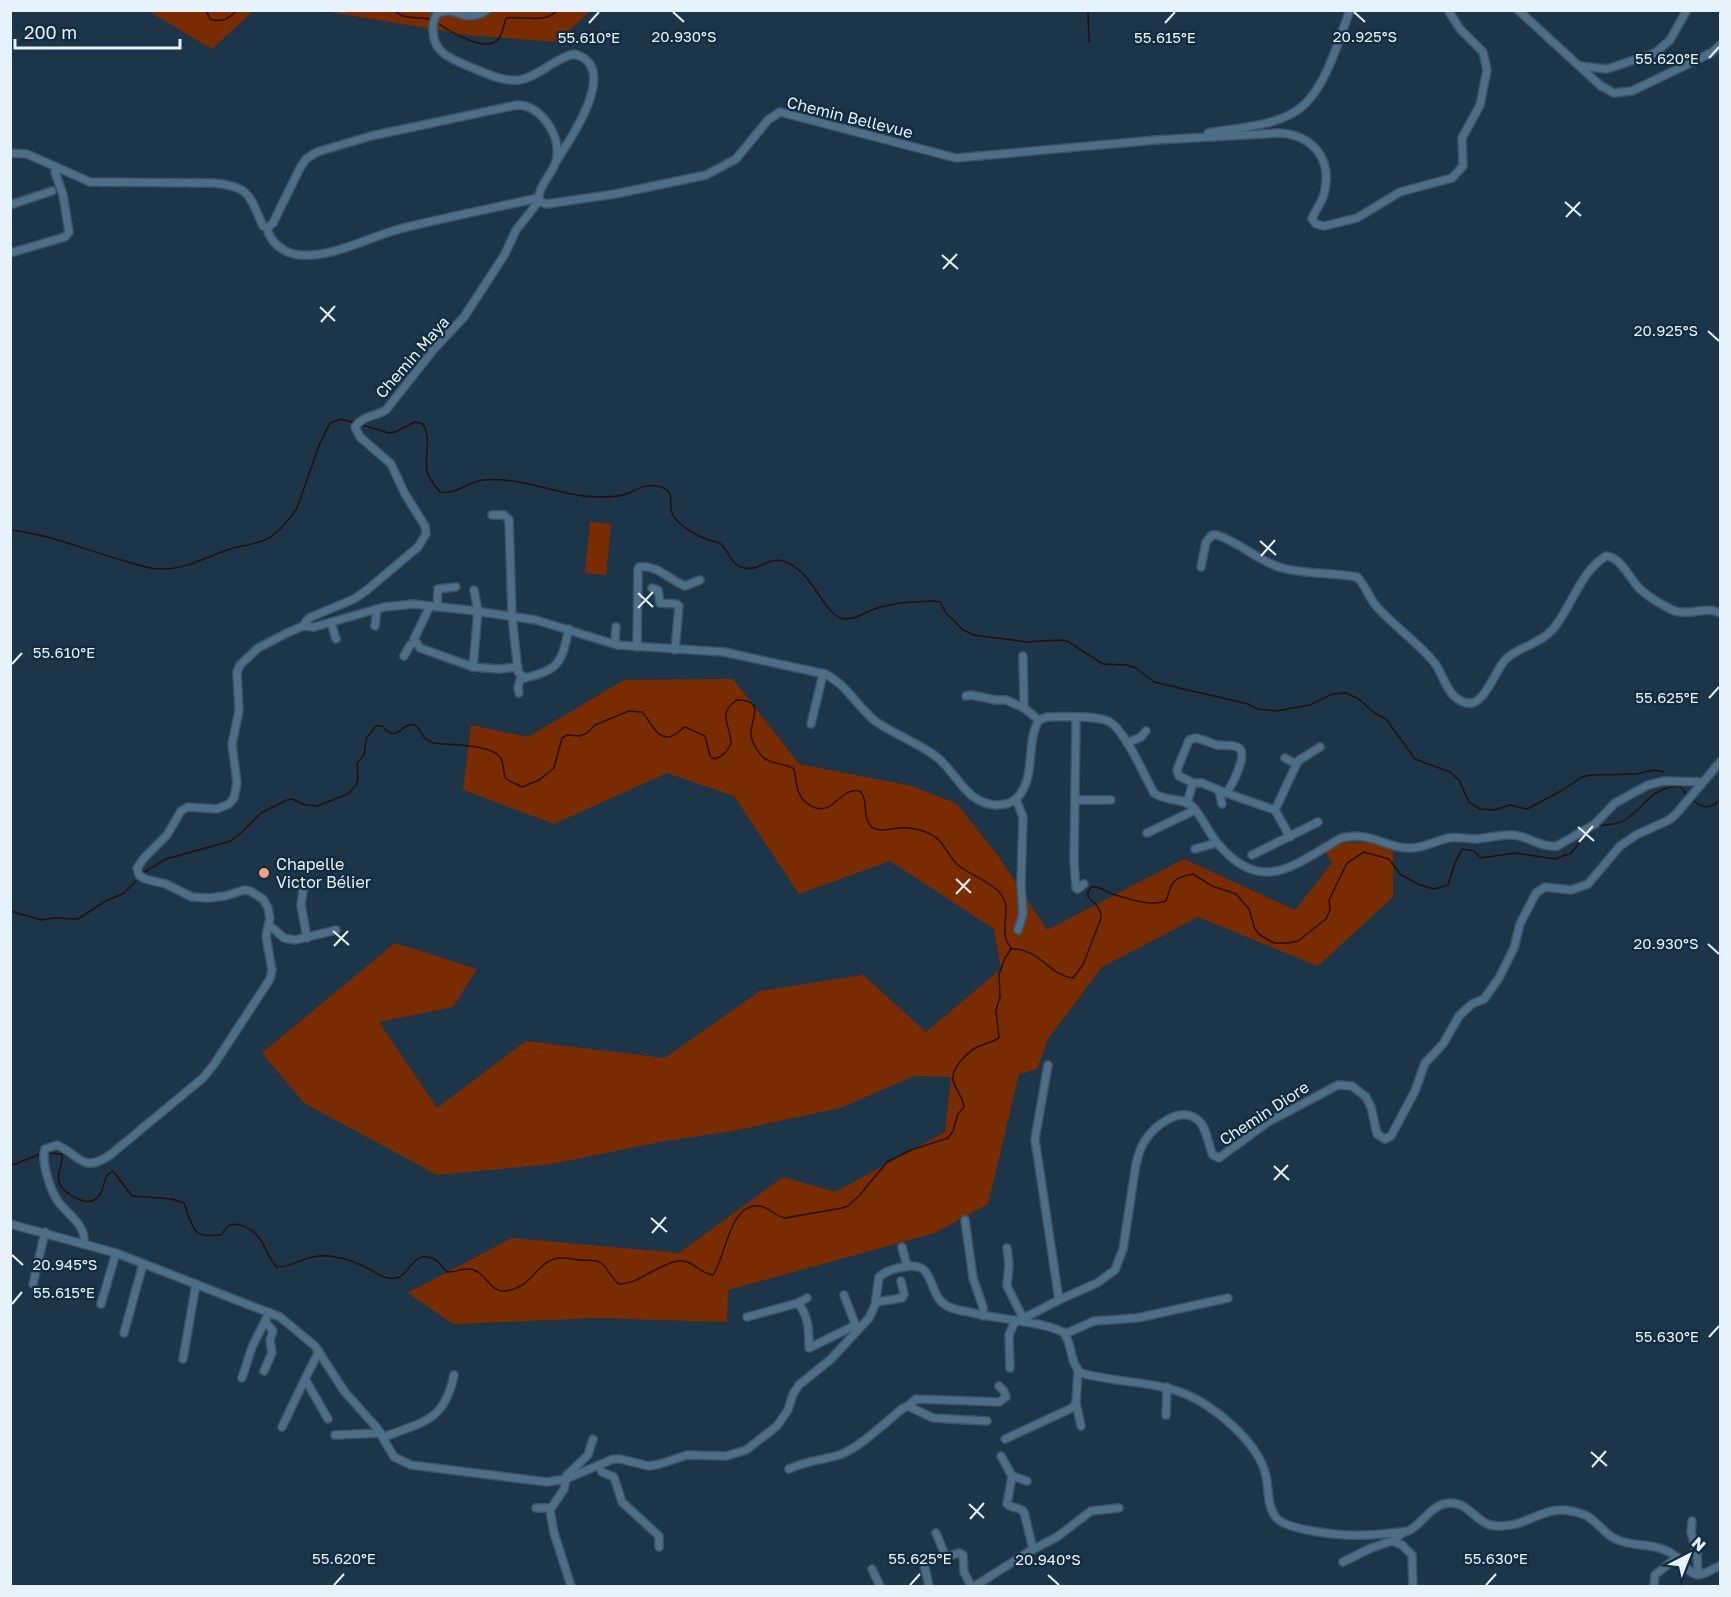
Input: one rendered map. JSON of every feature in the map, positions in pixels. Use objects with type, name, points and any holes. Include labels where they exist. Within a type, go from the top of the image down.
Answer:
[{"type":"street","points":[[10,153],[27,154],[90,182],[227,185],[241,190],[251,198],[263,226],[267,228],[272,239],[284,251],[295,254],[311,255],[331,252],[402,228],[539,200],[539,194],[590,99],[594,83],[589,64],[579,55],[568,55],[525,78],[512,80],[454,60],[438,48],[433,34],[437,14],[448,10],[472,17],[487,10]]},
{"type":"street","points":[[1174,139],[1264,124],[1294,113],[1307,103],[1319,87],[1350,10]]},
{"type":"street","name":"Chemin Bellevue","points":[[539,200],[546,204],[563,202],[706,175],[736,159],[768,120],[780,112],[956,158],[1174,139],[1289,133],[1305,139],[1316,147],[1320,154],[1325,170],[1324,195],[1312,217],[1313,222],[1319,226],[1357,218],[1400,192],[1452,178],[1463,166],[1462,138],[1480,105],[1487,70],[1483,52],[1460,29],[1448,10]]},
{"type":"street","points":[[1518,10],[1606,90],[1614,93],[1625,92],[1711,53],[1720,45]]},
{"type":"street","points":[[1578,65],[1607,69],[1655,52],[1670,40],[1687,10]]},
{"type":"street","points":[[267,228],[273,223],[306,159],[317,152],[371,136],[502,107],[522,105],[534,110],[546,122],[556,146],[557,160]]},
{"type":"street","points":[[10,253],[65,237],[69,232],[63,195],[55,172],[56,167]]},
{"type":"street","points":[[12,202],[52,191]]},
{"type":"street","name":"Chemin Maya","points":[[303,626],[311,617],[354,598],[372,586],[418,547],[426,534],[425,526],[399,484],[391,464],[360,437],[357,424],[386,410],[434,349],[453,330],[488,281],[523,220],[539,200]]},
{"type":"street","points":[[492,515],[504,515],[509,520],[512,616],[521,676],[519,693]]},
{"type":"street","points":[[1201,567],[1206,542],[1212,535],[1217,535],[1276,566],[1297,571],[1357,577],[1376,607],[1434,662],[1455,696],[1471,703],[1482,697],[1489,688],[1496,671],[1506,658],[1544,638],[1553,629],[1579,584],[1606,556],[1615,559],[1643,592],[1672,610],[1686,614],[1709,610],[1720,613]]},
{"type":"street","points":[[637,647],[639,567],[644,566],[668,575],[685,586],[700,580]]},
{"type":"street","points":[[456,587],[438,589],[434,606],[415,635],[415,643],[420,648],[473,667],[499,669],[518,666]]},
{"type":"street","points":[[652,588],[658,590],[660,603],[679,606],[675,650]]},
{"type":"street","points":[[473,667],[478,611],[474,590]]},
{"type":"street","points":[[84,1244],[83,1230],[56,1199],[43,1154],[47,1147],[57,1145],[82,1162],[89,1164],[104,1159],[203,1078],[270,979],[272,970],[267,936],[270,918],[263,899],[244,890],[225,896],[192,897],[166,884],[145,879],[139,875],[137,868],[166,834],[181,811],[188,807],[217,809],[229,804],[234,798],[237,783],[232,744],[239,711],[237,672],[240,665],[258,648],[303,626],[314,627],[401,604],[434,606],[512,616],[569,629],[616,645],[724,652],[822,674],[835,680],[885,728],[937,757],[964,790],[977,800],[993,805],[1005,805],[1016,799],[1022,792],[1028,776],[1035,729],[1039,720],[1047,717],[1101,719],[1112,723],[1127,743],[1154,793],[1160,797],[1187,803],[1196,810],[1216,843],[1238,862],[1267,873],[1288,868],[1341,838],[1357,836],[1412,849],[1455,837],[1477,838],[1500,834],[1516,835],[1550,847],[1557,846],[1595,824],[1615,803],[1648,785],[1664,781],[1702,782]]},
{"type":"street","points":[[375,626],[377,609]]},
{"type":"street","points":[[331,622],[336,639]]},
{"type":"street","points":[[616,627],[616,645]]},
{"type":"street","points":[[521,676],[525,678],[546,673],[554,668],[563,653],[569,629]]},
{"type":"street","points":[[404,656],[410,645],[415,643]]},
{"type":"street","points":[[1023,656],[1024,708]]},
{"type":"street","points":[[811,724],[822,674]]},
{"type":"street","points":[[966,696],[1006,700],[1024,708],[1039,720]]},
{"type":"street","points":[[1076,717],[1076,888],[1084,884]]},
{"type":"street","points":[[1127,743],[1141,737],[1146,731]]},
{"type":"street","points":[[1222,804],[1223,792],[1231,786],[1243,756],[1240,748],[1215,744],[1198,738],[1189,740],[1175,776],[1192,783],[1202,783],[1223,792],[1275,810],[1290,837]]},
{"type":"street","points":[[1275,810],[1296,764],[1320,747]]},
{"type":"street","points":[[1285,758],[1296,764]]},
{"type":"street","name":"Chemin Diore","points":[[1019,1320],[1097,1283],[1115,1270],[1123,1249],[1140,1150],[1151,1133],[1168,1120],[1187,1116],[1199,1120],[1203,1125],[1212,1155],[1219,1158],[1269,1122],[1329,1088],[1347,1085],[1357,1089],[1369,1102],[1377,1134],[1385,1139],[1391,1137],[1415,1091],[1425,1064],[1443,1044],[1459,1016],[1472,1004],[1484,999],[1499,978],[1514,948],[1517,930],[1532,898],[1545,887],[1571,890],[1588,884],[1620,846],[1636,835],[1669,820],[1720,762]]},
{"type":"street","points":[[1187,803],[1192,783]]},
{"type":"street","points":[[1016,799],[1023,817],[1021,884],[1023,914],[1018,930]]},
{"type":"street","points":[[1075,800],[1111,800]]},
{"type":"street","points":[[1147,833],[1196,810]]},
{"type":"street","points":[[1252,855],[1318,822]]},
{"type":"street","points":[[1195,849],[1216,843]]},
{"type":"street","points":[[304,884],[301,905],[307,939]]},
{"type":"street","points":[[270,926],[284,938],[295,940],[307,939],[336,930]]},
{"type":"street","points":[[1048,1065],[1035,1139],[1059,1300]]},
{"type":"street","points":[[965,1220],[974,1278],[983,1307],[982,1316]]},
{"type":"street","points":[[10,1224],[116,1253],[269,1312],[294,1326],[319,1351],[344,1391],[382,1435],[394,1457],[411,1465],[537,1482],[567,1479],[616,1459],[649,1466],[687,1455],[726,1456],[746,1450],[777,1426],[788,1410],[793,1394],[799,1385],[831,1359],[856,1327]]},
{"type":"street","points":[[33,1284],[45,1232]]},
{"type":"street","points":[[902,1247],[907,1266]]},
{"type":"street","points":[[1007,1248],[1009,1264],[1007,1286],[1019,1320]]},
{"type":"street","points":[[101,1304],[116,1253]]},
{"type":"street","points":[[124,1333],[143,1264]]},
{"type":"street","points":[[798,1303],[808,1323],[809,1347],[856,1327],[869,1318],[876,1302],[879,1277],[889,1271],[907,1266],[924,1269],[939,1299],[947,1306],[982,1316],[1019,1320],[1060,1330],[1065,1334],[1078,1371],[1076,1403],[1081,1426]]},
{"type":"street","points":[[876,1302],[902,1298],[904,1294],[901,1281]]},
{"type":"street","points":[[183,1359],[196,1284]]},
{"type":"street","points":[[843,1295],[856,1327]]},
{"type":"street","points":[[747,1317],[798,1303],[807,1298]]},
{"type":"street","points":[[1065,1334],[1094,1321],[1137,1318],[1227,1299]]},
{"type":"street","points":[[242,1378],[252,1347],[269,1312]]},
{"type":"street","points":[[1010,1368],[1009,1335],[1019,1320]]},
{"type":"street","points":[[264,1371],[273,1349],[270,1340],[273,1331],[265,1321]]},
{"type":"street","points":[[282,1427],[319,1351]]},
{"type":"street","points":[[1078,1371],[1106,1378],[1167,1387],[1183,1392],[1217,1412],[1255,1452],[1265,1470],[1271,1509],[1280,1522],[1292,1527],[1348,1535],[1404,1532]]},
{"type":"street","points":[[335,1435],[382,1435],[436,1414],[448,1397],[454,1375]]},
{"type":"street","points":[[305,1379],[328,1419]]},
{"type":"street","points":[[789,1469],[802,1463],[842,1453],[872,1434],[903,1408],[921,1398],[999,1402],[1006,1397],[999,1386]]},
{"type":"street","points":[[1166,1415],[1167,1387]]},
{"type":"street","points":[[1005,1439],[1068,1412],[1076,1403]]},
{"type":"street","points":[[908,1406],[933,1418],[987,1421]]},
{"type":"street","points":[[571,1587],[554,1533],[551,1508],[564,1489],[567,1475],[588,1455],[593,1439]]},
{"type":"street","points":[[1001,1456],[1012,1476],[1007,1504],[1010,1507],[1020,1508],[1024,1512],[1033,1549]]},
{"type":"street","points":[[599,1466],[602,1472],[614,1477],[620,1499],[624,1504],[661,1535],[659,1547]]},
{"type":"street","points":[[1012,1476],[1027,1481]]},
{"type":"street","points":[[1343,1562],[1371,1548],[1392,1541],[1404,1532],[1415,1528],[1437,1507],[1449,1503],[1460,1504],[1483,1521],[1497,1526],[1522,1522],[1549,1510],[1560,1509],[1591,1518],[1614,1539],[1662,1549],[1677,1557],[1698,1575],[1720,1566]]},
{"type":"street","points":[[536,1508],[551,1508]]},
{"type":"street","points":[[936,1533],[945,1557],[959,1552],[963,1555],[964,1572],[975,1586],[1033,1549],[1057,1537],[1091,1511],[1119,1508]]},
{"type":"street","points":[[1692,1521],[1691,1532],[1697,1554],[1698,1575]]},
{"type":"street","points":[[1392,1541],[1402,1545],[1412,1555],[1413,1587]]},
{"type":"street","points":[[1654,1587],[1655,1575],[1677,1557]]},
{"type":"street","points":[[924,1564],[929,1587]]},
{"type":"street","points":[[872,1569],[880,1587]]},
{"type":"shaded area","points":[[148,11],[253,11],[212,49]]},
{"type":"shaded area","points":[[324,11],[590,11],[557,42],[467,35]]},
{"type":"shaded area","points":[[590,522],[611,524],[606,575],[585,573]]},
{"type":"shaded area","points":[[733,679],[799,764],[912,786],[957,804],[999,857],[1047,930],[1184,859],[1295,910],[1332,863],[1320,843],[1393,842],[1393,897],[1318,966],[1198,917],[1102,967],[1048,1039],[1037,1069],[1019,1074],[988,1204],[935,1233],[728,1290],[727,1322],[598,1318],[453,1324],[408,1293],[512,1238],[679,1253],[783,1177],[835,1192],[945,1132],[951,1077],[914,1076],[840,1108],[738,1130],[660,1142],[552,1164],[437,1175],[304,1103],[262,1053],[395,943],[477,969],[453,1007],[379,1022],[437,1108],[526,1041],[665,1058],[760,991],[863,975],[926,1032],[1001,969],[994,929],[890,861],[799,894],[734,796],[667,773],[554,824],[463,790],[471,725],[528,737],[624,680]]},
{"type":"waterway","points":[[206,10],[210,19],[218,21],[228,18],[237,10]]},
{"type":"waterway","points":[[394,10],[403,16],[432,20]]},
{"type":"waterway","points":[[436,22],[469,40],[487,44],[495,42],[500,37],[506,18],[540,18],[552,15],[558,10]]},
{"type":"waterway","points":[[1088,10],[1089,42]]},
{"type":"waterway","points":[[10,530],[55,539],[148,568],[160,569],[188,565],[230,549],[270,538],[287,522],[297,508],[320,443],[330,423],[341,419],[355,423]]},
{"type":"waterway","points":[[359,424],[389,433],[415,422],[423,424],[427,436],[427,471],[440,492],[451,492],[483,480],[512,481],[571,494],[600,497],[620,496],[652,485],[663,488],[669,493],[673,515],[684,527],[699,536],[721,544],[734,563],[741,567],[756,567],[774,560],[790,564],[805,576],[831,610],[841,618],[855,618],[892,604],[934,601],[940,602],[946,613],[963,630],[974,635],[1027,642],[1067,641],[1103,664],[1127,665],[1136,668],[1154,682],[1248,704],[1257,709],[1276,711],[1310,705],[1332,694],[1346,693],[1359,699],[1373,712],[1386,719],[1415,759],[1450,772],[1459,780],[1469,802],[1480,809],[1494,810],[1510,805],[1527,809],[1582,777],[1591,775],[1637,774],[1653,770],[1664,772]]},
{"type":"waterway","points":[[143,873],[166,859],[231,841],[261,813],[287,800],[292,799],[305,805],[317,806],[348,794],[358,779],[357,763],[364,755],[366,739],[376,726],[382,726],[387,731],[396,733],[407,726],[414,725],[429,742],[487,749],[502,759],[506,779],[522,787],[539,780],[554,768],[562,738],[567,735],[580,736],[595,725],[629,711],[642,712],[662,736],[672,736],[685,727],[705,736],[710,756],[717,758],[731,744],[726,715],[727,710],[737,700],[746,701],[754,706],[751,733],[757,750],[764,758],[794,769],[798,791],[807,804],[820,809],[827,808],[848,793],[860,791],[864,799],[866,817],[873,828],[880,830],[909,828],[930,834],[940,842],[958,865],[997,890],[1005,904],[1005,933],[1011,948]]},
{"type":"waterway","points":[[1598,826],[1622,822],[1661,790],[1679,786]]},
{"type":"waterway","points":[[1680,786],[1688,796]]},
{"type":"waterway","points":[[1692,800],[1706,807],[1720,800]]},
{"type":"waterway","points":[[48,1153],[62,1154],[59,1182],[64,1190],[79,1200],[90,1201],[97,1198],[107,1175],[113,1171],[132,1196],[172,1199],[184,1203],[189,1219],[199,1233],[220,1235],[226,1228],[235,1224],[248,1228],[259,1238],[277,1267],[312,1257],[331,1256],[351,1261],[382,1276],[396,1278],[405,1273],[416,1260],[427,1257],[436,1260],[447,1272],[474,1270],[499,1291],[521,1286],[542,1266],[561,1258],[599,1262],[619,1284],[634,1281],[678,1261],[688,1262],[713,1275],[735,1221],[750,1207],[764,1207],[785,1218],[848,1206],[887,1162],[911,1150],[948,1138],[953,1131],[958,1114],[964,1107],[953,1080],[954,1071],[960,1061],[977,1047],[999,1038],[996,1010],[1000,997],[999,974],[1005,958],[1011,949],[1021,950],[1037,957],[1064,976],[1073,978],[1083,965],[1101,918],[1096,904],[1088,897],[1088,891],[1093,887],[1138,901],[1159,903],[1166,901],[1171,886],[1176,880],[1193,874],[1212,886],[1236,894],[1249,909],[1255,929],[1260,935],[1274,943],[1288,943],[1298,941],[1326,919],[1330,910],[1329,900],[1347,863],[1364,852],[1389,859],[1401,875],[1434,889],[1448,885],[1462,849],[1474,851],[1481,858],[1515,853],[1555,859],[1571,853],[1587,833]]},
{"type":"waterway","points":[[10,911],[42,920],[78,919],[104,902],[124,893],[136,881]]},
{"type":"waterway","points":[[10,1166],[40,1154]]},
{"type":"place","name":"Chapelle Victor Bélier","points":[[264,873]]}]
